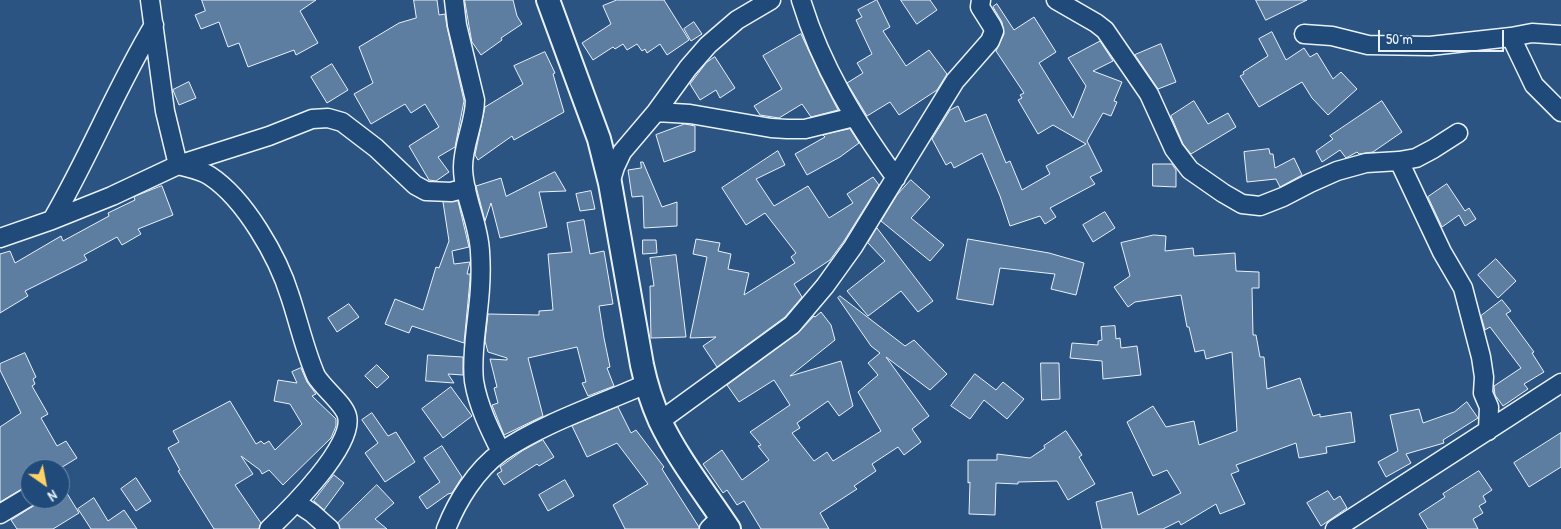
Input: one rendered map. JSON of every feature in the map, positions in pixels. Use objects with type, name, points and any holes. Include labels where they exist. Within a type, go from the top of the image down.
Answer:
[{"type":"street","points":[[150,0],[165,110],[178,165]]},
{"type":"street","points":[[454,0],[457,25],[475,100],[475,108],[465,147],[463,168],[466,188],[479,238],[480,254],[480,295],[473,358],[474,382],[488,425],[501,452]]},
{"type":"street","points":[[548,0],[599,139],[610,183],[646,384],[660,421],[720,525]]},
{"type":"street","points":[[610,183],[614,166],[622,152],[656,112],[688,68],[708,46],[737,20],[771,0]]},
{"type":"street","points":[[801,0],[826,66],[838,91],[896,178]]},
{"type":"street","points":[[660,421],[725,372],[773,340],[797,320],[825,286],[853,247],[955,81],[990,41],[994,31],[980,8],[981,0]]},
{"type":"street","points":[[1056,0],[1105,30],[1149,94],[1174,149],[1190,170],[1242,204],[1260,206],[1284,197],[1337,171],[1366,164],[1416,158],[1433,150],[1458,133]]},
{"type":"street","points":[[52,220],[75,181],[123,80],[154,25]]},
{"type":"street","points":[[1304,34],[1332,36],[1368,45],[1403,46],[1430,46],[1532,33],[1561,35]]},
{"type":"street","points":[[1511,37],[1534,85],[1561,112]]},
{"type":"street","points":[[656,112],[690,114],[787,129],[805,129],[854,117]]},
{"type":"street","points":[[0,238],[112,196],[178,165],[269,136],[312,119],[328,118],[342,122],[358,133],[415,185],[426,191],[451,192],[466,188]]},
{"type":"street","points":[[1399,161],[1434,237],[1467,298],[1481,358],[1484,377],[1483,393],[1489,407],[1488,431]]},
{"type":"street","points":[[178,165],[194,168],[223,185],[260,233],[282,274],[314,372],[321,384],[343,408],[348,417],[345,431],[335,453],[324,469],[297,503],[269,529]]},
{"type":"street","points":[[1335,529],[1561,383]]},
{"type":"street","points":[[446,529],[452,511],[465,492],[480,473],[501,452],[535,433],[646,384]]},
{"type":"street","points":[[0,514],[20,502]]},
{"type":"street","points":[[297,503],[330,529]]},
{"type":"building","points":[[202,0],[316,0],[300,11],[318,43],[296,55],[294,50],[248,67],[239,43],[228,47],[219,22],[201,29],[195,15],[205,11]]},
{"type":"building","points":[[414,0],[437,0],[439,15],[445,14],[464,101],[455,147],[438,157],[449,172],[436,181],[429,180],[409,146],[439,127],[425,104],[411,113],[405,104],[371,124],[354,94],[373,83],[359,47],[399,23],[416,18]]},
{"type":"building","points":[[465,0],[513,0],[517,16],[522,24],[481,55],[472,42]]},
{"type":"building","points":[[617,0],[664,0],[689,40],[667,55],[660,44],[647,53],[645,49],[642,51],[637,44],[627,50],[623,44],[615,49],[613,47],[593,60],[582,43],[611,24],[603,6]]},
{"type":"building","points":[[877,0],[890,27],[883,31],[906,66],[929,50],[947,74],[937,90],[899,115],[890,102],[867,116],[847,83],[863,73],[857,63],[872,54],[856,20],[862,17],[858,10]]},
{"type":"building","points":[[901,0],[930,0],[937,10],[917,24]]},
{"type":"building","points":[[1256,0],[1307,0],[1266,20]]},
{"type":"building","points":[[997,4],[1014,30],[1034,17],[1056,52],[1039,63],[1073,118],[1086,86],[1068,58],[1100,41],[1113,61],[1093,71],[1122,82],[1114,101],[1117,102],[1111,116],[1103,113],[1087,141],[1102,171],[1090,177],[1095,184],[1050,208],[1056,217],[1045,224],[1040,216],[1010,226],[982,153],[954,168],[951,162],[946,165],[932,139],[950,110],[958,106],[965,122],[986,114],[1006,163],[1010,161],[1022,190],[1050,174],[1046,166],[1086,144],[1053,125],[1038,134],[1018,100],[1022,98],[1020,95],[1024,93],[996,51],[1004,34],[1002,22],[993,7]]},
{"type":"building","points":[[694,22],[702,34],[691,41],[684,29]]},
{"type":"building","points":[[1272,32],[1286,60],[1304,48],[1310,57],[1317,53],[1333,79],[1341,72],[1357,89],[1328,115],[1312,98],[1302,82],[1259,107],[1240,76],[1244,74],[1243,72],[1268,56],[1259,39]]},
{"type":"building","points":[[801,34],[838,110],[811,117],[802,104],[779,118],[760,115],[754,106],[782,89],[763,56]]},
{"type":"building","points":[[1161,44],[1176,82],[1158,89],[1135,55]]},
{"type":"building","points":[[545,52],[555,73],[553,74],[564,112],[514,140],[512,136],[478,160],[475,155],[485,107],[523,84],[514,66]]},
{"type":"building","points":[[715,57],[735,88],[720,98],[716,90],[700,100],[690,84],[706,63]]},
{"type":"building","points":[[332,64],[348,90],[327,103],[311,77]]},
{"type":"building","points":[[189,82],[196,98],[179,105],[173,90]]},
{"type":"building","points":[[1194,101],[1208,124],[1228,113],[1236,127],[1191,154],[1183,144],[1171,116]]},
{"type":"building","points":[[1382,101],[1402,132],[1373,152],[1359,154],[1357,152],[1346,158],[1340,150],[1322,162],[1316,151],[1333,139],[1330,136]]},
{"type":"building","points":[[685,124],[695,126],[695,151],[664,162],[656,135]]},
{"type":"building","points":[[850,129],[859,143],[840,157],[807,175],[795,154],[825,137],[823,135]]},
{"type":"building","points":[[1269,149],[1270,154],[1273,154],[1275,168],[1294,158],[1302,175],[1280,187],[1276,179],[1247,182],[1244,152]]},
{"type":"building","points":[[778,151],[785,165],[756,179],[774,206],[808,186],[829,218],[853,203],[847,194],[873,177],[879,185],[830,260],[794,284],[802,297],[785,317],[717,367],[703,346],[716,337],[690,338],[707,257],[693,254],[696,239],[720,243],[718,251],[731,254],[728,269],[749,273],[744,295],[795,263],[791,257],[796,253],[765,213],[746,225],[722,188]]},
{"type":"building","points":[[641,162],[643,162],[662,207],[677,202],[677,226],[644,228],[643,196],[632,197],[628,170],[641,168]]},
{"type":"building","points":[[1153,164],[1172,164],[1176,170],[1176,187],[1153,186]]},
{"type":"building","points":[[555,172],[566,191],[539,192],[547,227],[500,238],[491,203],[485,221],[476,186],[501,178],[506,196]]},
{"type":"building","points":[[911,180],[930,197],[911,218],[944,245],[930,261],[881,221],[897,195]]},
{"type":"building","points":[[1447,184],[1465,211],[1469,208],[1476,219],[1465,226],[1459,215],[1442,227],[1428,197]]},
{"type":"building","points":[[162,186],[173,215],[138,229],[141,234],[122,245],[117,237],[84,255],[87,260],[25,291],[28,296],[0,313],[0,254],[10,251],[15,263],[61,236],[63,241],[109,216],[108,213],[135,200],[134,197]]},
{"type":"building","points":[[591,191],[595,209],[580,211],[576,194]]},
{"type":"building","points":[[458,201],[469,247],[452,251],[454,264],[470,262],[467,274],[470,274],[470,280],[464,343],[412,326],[409,333],[385,324],[395,299],[423,310],[436,267],[439,268],[449,241],[443,202]]},
{"type":"building","points":[[1105,212],[1115,228],[1093,242],[1083,225]]},
{"type":"building","points":[[584,220],[590,254],[604,251],[613,304],[599,306],[610,367],[607,368],[614,386],[588,396],[582,383],[586,382],[577,347],[528,358],[543,416],[504,435],[492,405],[498,403],[494,388],[497,387],[490,359],[507,360],[507,358],[488,352],[485,341],[488,314],[539,315],[539,311],[553,310],[548,254],[572,252],[567,223]]},
{"type":"building","points":[[877,228],[933,301],[918,312],[901,291],[868,316],[847,291],[885,261],[868,243]]},
{"type":"building","points":[[1154,235],[1166,236],[1165,251],[1193,248],[1194,256],[1235,253],[1236,271],[1259,272],[1259,288],[1252,288],[1253,335],[1256,335],[1260,357],[1264,357],[1267,389],[1300,378],[1313,416],[1320,414],[1320,417],[1351,412],[1355,442],[1326,447],[1327,453],[1299,458],[1296,443],[1236,465],[1239,471],[1231,474],[1245,504],[1220,514],[1216,504],[1181,525],[1179,521],[1163,529],[1102,529],[1096,502],[1132,492],[1138,515],[1181,493],[1167,470],[1153,476],[1127,422],[1153,406],[1166,427],[1194,421],[1199,445],[1237,431],[1232,352],[1206,359],[1204,350],[1195,352],[1189,327],[1187,327],[1181,295],[1135,302],[1128,307],[1114,287],[1130,276],[1121,243]]},
{"type":"building","points":[[968,239],[1049,253],[1084,263],[1076,295],[1051,289],[1055,274],[1000,268],[993,305],[957,299]]},
{"type":"building","points":[[643,240],[656,240],[657,253],[643,254]]},
{"type":"building","points":[[676,255],[686,337],[651,338],[650,286],[654,286],[650,258]]},
{"type":"building","points":[[1496,259],[1516,281],[1498,298],[1478,275]]},
{"type":"building","points":[[840,296],[905,346],[914,340],[947,374],[930,390],[886,357],[929,416],[912,429],[921,442],[904,455],[898,447],[872,464],[876,471],[854,486],[857,489],[820,513],[829,529],[761,529],[744,501],[737,505],[727,490],[723,493],[703,464],[722,450],[742,480],[769,460],[758,446],[761,445],[750,432],[790,405],[774,380],[739,402],[727,385],[798,333],[814,316],[821,312],[831,325],[835,340],[790,376],[841,361],[853,406],[839,416],[828,401],[797,423],[800,428],[792,433],[814,461],[827,452],[833,461],[881,431],[858,392],[878,375],[868,363],[880,353],[871,346],[838,298]]},
{"type":"building","points":[[1502,300],[1511,311],[1506,314],[1534,352],[1532,353],[1544,372],[1524,384],[1528,389],[1503,406],[1495,395],[1494,386],[1521,368],[1490,327],[1485,330],[1481,316]]},
{"type":"building","points":[[349,304],[359,317],[337,332],[328,318]]},
{"type":"building","points":[[1115,326],[1116,339],[1120,338],[1121,348],[1137,346],[1141,375],[1103,379],[1102,361],[1070,358],[1072,343],[1098,345],[1098,341],[1102,340],[1101,327]]},
{"type":"building","points":[[25,353],[36,377],[33,379],[35,384],[32,386],[48,414],[41,418],[57,446],[66,441],[77,458],[70,462],[70,459],[20,459],[20,490],[0,502],[0,427],[21,413],[0,370],[0,364]]},
{"type":"building","points":[[428,355],[463,357],[463,375],[448,374],[454,383],[426,381]]},
{"type":"building","points":[[1041,363],[1059,363],[1060,399],[1042,400]]},
{"type":"building","points":[[377,365],[389,377],[377,388],[365,376]]},
{"type":"building","points":[[301,368],[307,382],[316,394],[312,396],[336,419],[336,426],[331,438],[283,485],[269,470],[262,474],[260,470],[241,456],[253,474],[235,485],[261,523],[259,529],[214,529],[178,471],[180,470],[168,448],[179,442],[173,431],[230,401],[256,444],[261,441],[264,444],[269,441],[275,450],[302,424],[290,404],[274,401],[278,380],[297,383],[292,372]]},
{"type":"building","points":[[975,374],[996,390],[1003,382],[1024,399],[1007,419],[984,400],[970,419],[951,406]]},
{"type":"building","points":[[451,387],[472,416],[443,438],[422,409]]},
{"type":"building","points":[[1467,402],[1478,418],[1443,440],[1444,443],[1406,454],[1411,463],[1386,477],[1378,462],[1398,451],[1390,415],[1419,409],[1423,423],[1454,412]]},
{"type":"building","points":[[618,407],[631,433],[636,430],[664,467],[662,469],[699,529],[625,529],[613,505],[648,484],[617,443],[587,457],[572,426]]},
{"type":"building","points":[[372,413],[388,436],[396,432],[415,462],[385,482],[365,453],[378,443],[362,420]]},
{"type":"building","points":[[1066,431],[1082,455],[1079,457],[1095,484],[1068,500],[1057,481],[1018,482],[1018,484],[996,483],[995,515],[969,514],[970,482],[968,483],[968,460],[997,460],[997,454],[1030,458]]},
{"type":"building","points":[[1561,433],[1561,467],[1529,487],[1514,463]]},
{"type":"building","points":[[543,440],[554,457],[539,466],[537,464],[504,485],[497,474],[502,471],[500,467],[522,451]]},
{"type":"building","points":[[442,446],[462,477],[452,493],[427,509],[419,497],[440,482],[424,458]]},
{"type":"building","points":[[1479,471],[1492,490],[1483,496],[1486,502],[1479,506],[1483,513],[1473,519],[1478,529],[1428,529],[1419,514],[1445,497],[1443,494]]},
{"type":"building","points":[[334,475],[344,483],[324,510],[314,501]]},
{"type":"building","points":[[136,478],[151,501],[136,511],[121,489]]},
{"type":"building","points":[[565,480],[574,496],[548,511],[539,495]]},
{"type":"building","points":[[377,485],[394,503],[375,519],[387,529],[340,529],[338,523]]},
{"type":"building","points":[[1328,491],[1334,500],[1340,496],[1347,508],[1321,526],[1307,503]]},
{"type":"building","points":[[70,498],[79,513],[53,529],[17,529],[11,520],[29,509],[70,509]]},
{"type":"building","points":[[94,498],[108,521],[124,510],[137,529],[91,529],[78,509]]}]
